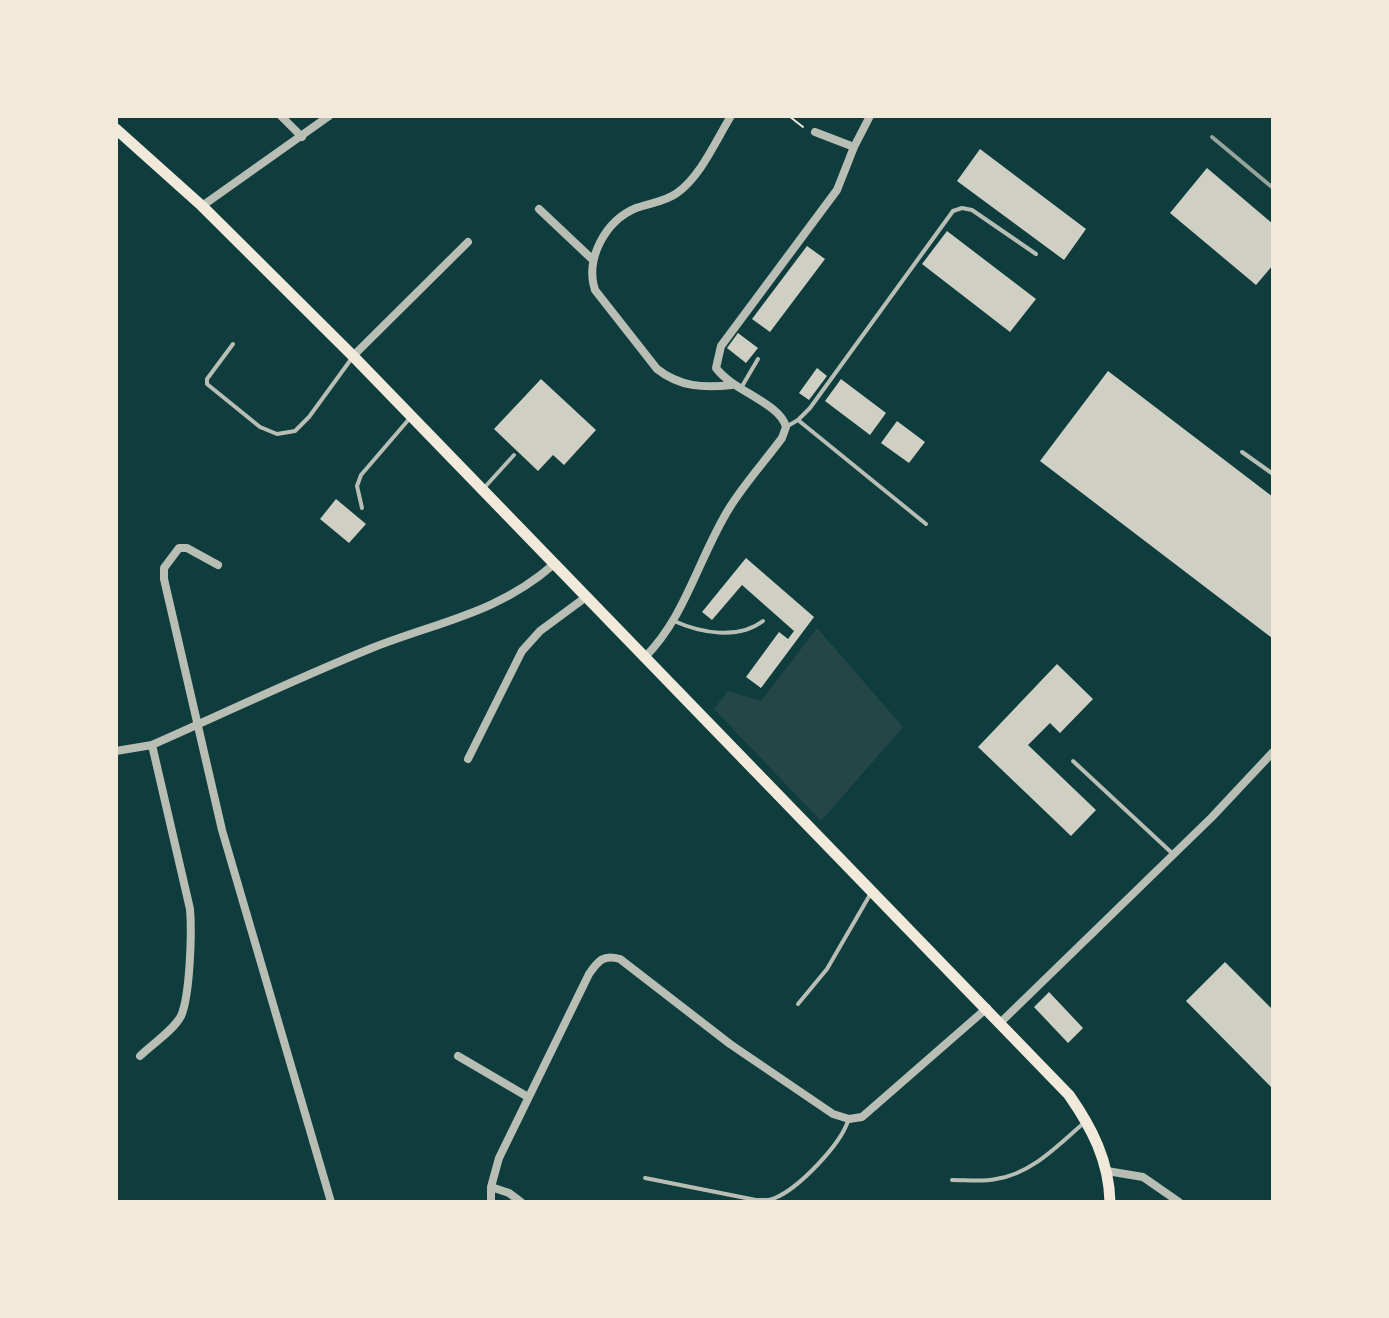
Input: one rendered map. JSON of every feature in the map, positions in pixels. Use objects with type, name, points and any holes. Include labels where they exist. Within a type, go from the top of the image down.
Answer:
[{"type":"main road","points":[[116,129],[202,206],[353,356],[1069,1095],[1087,1120],[1100,1147],[1107,1171],[1110,1202]]},
{"type":"street","points":[[281,116],[302,137]]},
{"type":"street","points":[[202,206],[329,116]]},
{"type":"street","points":[[731,116],[678,192],[633,209],[600,241],[590,275],[595,290],[657,369],[686,385],[736,387]]},
{"type":"street","points":[[644,658],[674,621],[729,508],[782,438],[786,427],[777,411],[736,387],[716,368],[721,346],[837,190],[870,116]]},
{"type":"street","points":[[815,132],[854,147]]},
{"type":"street","points":[[539,209],[593,260]]},
{"type":"street","points":[[353,356],[468,242]]},
{"type":"street","points":[[218,565],[187,548],[179,548],[164,568],[222,830],[331,1202]]},
{"type":"street","points":[[116,751],[152,745],[372,648],[505,600],[554,564]]},
{"type":"street","points":[[468,759],[522,651],[540,631],[586,597]]},
{"type":"street","points":[[140,1056],[179,1019],[184,1007],[192,928],[152,745]]},
{"type":"street","points":[[1001,1022],[1212,817],[1273,752]]},
{"type":"street","points":[[491,1202],[491,1187],[499,1158],[589,974],[600,959],[609,956],[620,959],[730,1044],[833,1114],[849,1119],[862,1117],[987,1008]]},
{"type":"street","points":[[458,1056],[528,1097]]},
{"type":"street","points":[[1107,1171],[1143,1177],[1179,1202]]},
{"type":"street","points":[[491,1187],[509,1193],[521,1202]]},
{"type":"lane","points":[[786,427],[810,408],[953,211],[962,208],[972,210],[1036,254]]},
{"type":"lane","points":[[233,344],[207,379],[207,384],[260,427],[277,434],[295,431],[309,417],[353,356]]},
{"type":"lane","points":[[736,387],[758,359]]},
{"type":"lane","points":[[362,508],[357,486],[361,475],[412,417]]},
{"type":"lane","points":[[798,420],[926,524]]},
{"type":"lane","points":[[1242,452],[1273,474]]},
{"type":"lane","points":[[482,489],[514,455]]},
{"type":"lane","points":[[674,621],[701,630],[733,633],[750,631],[763,621]]},
{"type":"lane","points":[[1073,761],[1173,854]]},
{"type":"lane","points":[[798,1004],[827,969],[872,890]]},
{"type":"lane","points":[[645,1178],[756,1200],[772,1200],[800,1180],[839,1141],[849,1119]]},
{"type":"lane","points":[[952,1180],[997,1179],[1017,1174],[1034,1165],[1087,1120]]},
{"type":"path","points":[[789,116],[815,132]]},
{"type":"shaded area","points":[[817,628],[903,727],[821,821],[714,709],[728,691],[761,701]]},
{"type":"building","points":[[980,149],[1086,229],[1064,260],[957,181]]},
{"type":"building","points":[[1207,168],[1273,224],[1273,265],[1256,285],[1170,213]]},
{"type":"building","points":[[947,231],[1036,299],[1010,332],[922,264]]},
{"type":"building","points":[[807,246],[825,259],[770,332],[752,319]]},
{"type":"building","points":[[738,333],[758,348],[746,363],[727,348]]},
{"type":"building","points":[[817,368],[827,376],[809,400],[799,393]]},
{"type":"building","points":[[1108,371],[1273,497],[1272,638],[1040,461]]},
{"type":"building","points":[[541,379],[596,430],[564,465],[553,455],[538,471],[494,429]]},
{"type":"building","points":[[841,379],[886,413],[870,435],[825,401]]},
{"type":"building","points":[[897,421],[925,442],[909,463],[881,443]]},
{"type":"building","points":[[336,499],[366,524],[349,543],[320,519]]},
{"type":"building","points":[[746,558],[814,617],[761,688],[746,677],[779,632],[788,639],[794,631],[742,585],[712,620],[702,612]]},
{"type":"building","points":[[1057,664],[1093,699],[1060,733],[1050,723],[1028,745],[1096,810],[1071,836],[978,747]]},
{"type":"building","points":[[1225,962],[1273,1010],[1273,1089],[1186,1001]]},
{"type":"building","points":[[1049,992],[1083,1028],[1068,1043],[1034,1007]]},
{"type":"railway","points":[[1212,137],[1273,188]]}]
